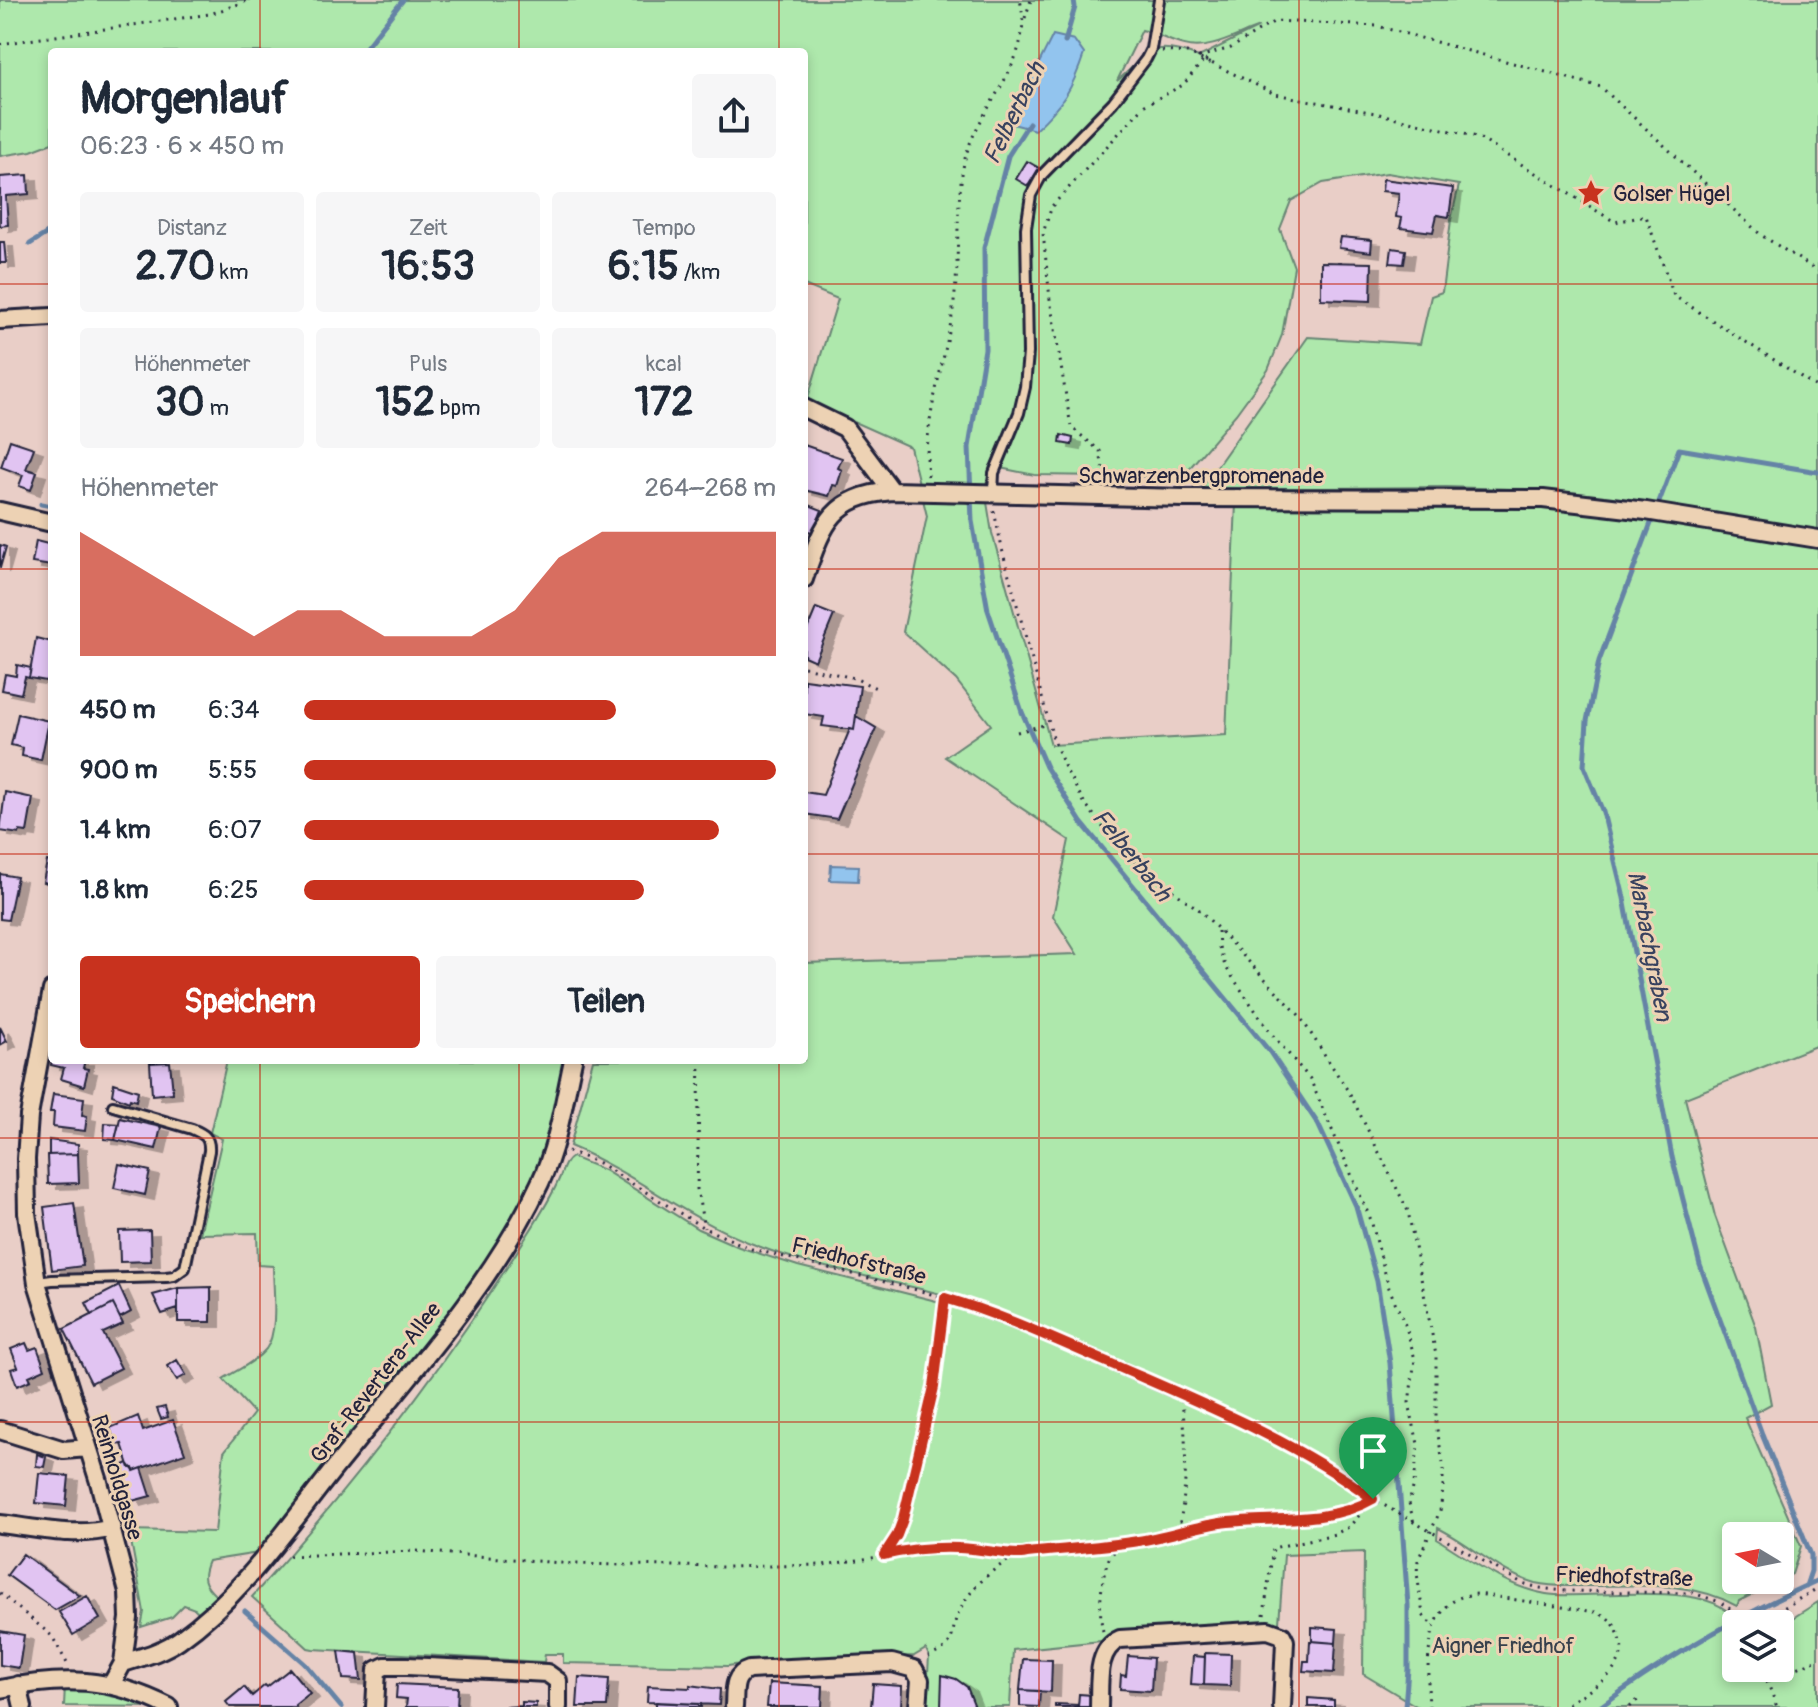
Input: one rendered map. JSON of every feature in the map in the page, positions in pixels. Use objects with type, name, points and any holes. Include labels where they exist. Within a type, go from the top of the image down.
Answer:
[{"type":"street","points":[[0,320],[48,317]]},
{"type":"street","points":[[808,410],[845,428],[892,491]]},
{"type":"street","name":"Schwarzenbergpromenade","points":[[808,568],[830,518],[842,505],[867,494],[892,491],[1184,498],[1543,499],[1646,511],[1818,539]]},
{"type":"street","points":[[0,511],[48,522]]},
{"type":"street","name":"Reinholdgasse","points":[[48,1010],[32,1092],[27,1138],[27,1213],[37,1283],[112,1528],[128,1592],[129,1618],[123,1663],[111,1685]]},
{"type":"street","name":"Graf-Revertera-Allee","points":[[123,1663],[164,1649],[179,1640],[219,1606],[267,1557],[472,1294],[521,1220],[540,1183],[553,1147],[572,1064]]},
{"type":"street","points":[[0,1430],[64,1450],[88,1448]]},
{"type":"street","points":[[0,1524],[75,1533],[112,1528]]},
{"type":"street","points":[[1099,1707],[1104,1654],[1120,1639],[1268,1630],[1282,1635],[1285,1641],[1282,1707]]},
{"type":"street","points":[[734,1707],[736,1682],[742,1672],[749,1670],[892,1663],[914,1669],[920,1680],[918,1707]]},
{"type":"street","points":[[375,1707],[376,1673],[379,1668],[390,1666],[547,1673],[558,1681],[558,1707]]},
{"type":"street","points":[[0,1689],[70,1679],[111,1685],[169,1707]]},
{"type":"street","points":[[18,1685],[23,1707]]},
{"type":"lane","points":[[987,495],[1019,413],[1025,387],[1028,353],[1026,217],[1031,195],[1042,175],[1133,78],[1151,49],[1159,0]]},
{"type":"lane","points":[[37,1283],[166,1277],[174,1276],[185,1268],[209,1151],[208,1139],[205,1134],[192,1129],[113,1106]]},
{"type":"path","points":[[0,44],[210,14],[250,0]]},
{"type":"path","points":[[1020,0],[1024,21]]},
{"type":"path","points":[[929,492],[925,450],[954,303],[964,162],[974,133],[1012,65],[1031,0]]},
{"type":"path","points":[[1199,57],[1231,48],[1275,21],[1377,26],[1601,87],[1761,235],[1818,271]]},
{"type":"path","points":[[1151,49],[1187,53],[1211,64],[1199,57]]},
{"type":"path","points":[[1199,57],[1275,94],[1477,137],[1615,222],[1646,216],[1674,296],[1818,388]]},
{"type":"path","points":[[1104,476],[1100,451],[1071,427],[1050,299],[1044,224],[1052,206],[1145,105],[1183,85],[1203,61]]},
{"type":"path","points":[[987,495],[1049,724],[1065,768],[1105,831],[1141,868],[1192,904],[1281,994],[1308,1028],[1350,1094],[1408,1211],[1436,1355],[1436,1424],[1443,1463],[1440,1511],[1418,1560],[1417,1573],[1423,1615],[1434,1627]]},
{"type":"path","points":[[808,668],[854,678],[876,688]]},
{"type":"path","points":[[1017,732],[1049,724]]},
{"type":"path","points":[[1218,930],[1225,966],[1270,1032],[1310,1079],[1371,1220],[1389,1288],[1406,1327],[1415,1359],[1409,1403],[1418,1444],[1409,1503],[1412,1522]]},
{"type":"path","points":[[700,1064],[697,1175],[704,1228]]},
{"type":"path","name":"Friedhofstraße","points":[[553,1147],[599,1163],[704,1228],[766,1253],[945,1298],[1022,1324],[1181,1395],[1296,1451],[1511,1578],[1539,1588],[1565,1591],[1693,1593],[1733,1610]]},
{"type":"path","points":[[884,1555],[903,1519],[934,1387],[945,1298]]},
{"type":"path","points":[[1178,1532],[1183,1513],[1185,1423],[1181,1395]]},
{"type":"path","points":[[914,1669],[928,1656],[941,1652],[949,1644],[955,1619],[967,1595],[1018,1556],[1125,1543],[1229,1522],[1321,1515],[1355,1508],[1373,1499]]},
{"type":"path","points":[[1268,1630],[1264,1610],[1273,1548],[1335,1534],[1349,1527],[1373,1499]]},
{"type":"path","points":[[1104,1654],[1106,1638],[1101,1625],[1106,1571],[1109,1559],[1125,1543]]},
{"type":"path","points":[[284,1553],[294,1558],[416,1551],[573,1564],[725,1567],[851,1563],[917,1548],[995,1550],[1018,1556]]},
{"type":"path","name":"Friedhofstraße","points":[[1782,1610],[1818,1588]]},
{"type":"path","points":[[0,1593],[52,1636],[65,1657],[70,1679]]},
{"type":"path","points":[[1429,1707],[1429,1657],[1434,1627],[1442,1611],[1454,1600],[1478,1594],[1595,1612],[1606,1617],[1614,1626],[1623,1653],[1620,1662],[1610,1675],[1563,1707]]},
{"type":"path","points":[[1794,1669],[1818,1659]]},
{"type":"path","points":[[1767,1682],[1777,1707]]},
{"type":"path","points":[[1630,1707],[1640,1698]]},
{"type":"green space","name":"Aigner Friedhof","points":[[0,0],[1818,0],[1818,1045],[1685,1098],[1715,1216],[1756,1327],[1771,1404],[1745,1418],[1790,1522],[1722,1522],[1722,1594],[1753,1594],[1739,1601],[1737,1606],[1682,1588],[1535,1583],[1509,1572],[1438,1528],[1437,1539],[1503,1579],[1546,1594],[1680,1596],[1706,1600],[1726,1610],[1722,1610],[1722,1682],[1794,1682],[1794,1617],[1818,1602],[1818,1707],[1418,1707],[1363,1674],[1364,1552],[1284,1555],[1279,1623],[1013,1650],[1010,1707],[926,1707],[929,1656],[926,1649],[914,1656],[765,1660],[728,1666],[563,1663],[563,1654],[545,1654],[544,1662],[308,1648],[252,1597],[324,1515],[457,1341],[518,1250],[572,1157],[604,1170],[698,1229],[739,1247],[798,1266],[948,1304],[1041,1339],[1169,1396],[1172,1386],[1009,1316],[952,1297],[805,1262],[758,1246],[709,1224],[618,1170],[570,1146],[592,1064],[808,1064],[808,963],[1077,954],[1053,916],[1069,840],[945,757],[991,725],[956,680],[903,632],[927,516],[910,447],[808,401],[838,299],[808,287],[808,48],[48,48],[48,145],[0,156]],"holes":[[[1259,27],[1199,57],[1170,49],[1153,51],[1117,81],[1142,30],[1193,47],[1213,44]],[[1387,173],[1459,185],[1451,220],[1442,292],[1431,296],[1420,344],[1308,337],[1201,489],[1446,487],[1546,490],[1640,503],[1634,520],[1590,510],[1489,503],[1236,503],[1226,735],[1051,745],[992,533],[985,490],[990,466],[1035,475],[1182,477],[1236,414],[1268,370],[1282,335],[1294,267],[1280,229],[1291,201],[1323,183]]]},
{"type":"green space","points":[[226,1064],[565,1064],[533,1181],[494,1250],[456,1303],[320,1481],[258,1553],[208,1561],[204,1580],[216,1596],[199,1613],[184,1605],[172,1617],[141,1627],[144,1612],[129,1530],[215,1532],[224,1452],[254,1413],[223,1379],[262,1354],[273,1332],[273,1266],[258,1265],[257,1233],[200,1234],[222,1139],[210,1133]]},
{"type":"green space","points":[[1794,1530],[1801,1546],[1794,1568]]},
{"type":"green space","points":[[65,1685],[98,1687],[161,1707],[64,1706]]},
{"type":"water","points":[[1053,35],[1074,40],[1084,54],[1071,87],[1060,104],[1035,130],[1009,123]]},
{"type":"water","points":[[831,865],[859,866],[858,881],[830,880]]},
{"type":"building","points":[[1027,161],[1039,168],[1028,186],[1016,179]]},
{"type":"building","points":[[28,175],[29,194],[6,196],[8,225],[0,226],[0,177]]},
{"type":"building","points":[[1383,179],[1453,188],[1449,217],[1437,215],[1433,232],[1400,228],[1402,218],[1396,217],[1399,193],[1382,191]]},
{"type":"building","points":[[1341,237],[1372,240],[1371,252],[1339,248]]},
{"type":"building","points":[[0,242],[4,242],[6,263],[0,263]]},
{"type":"building","points":[[1392,248],[1406,250],[1404,264],[1390,263]]},
{"type":"building","points":[[1321,262],[1372,263],[1371,301],[1321,299]]},
{"type":"building","points":[[1061,435],[1073,438],[1072,445],[1060,443]]},
{"type":"building","points":[[10,440],[34,448],[26,469],[37,472],[31,490],[19,486],[23,475],[1,467]]},
{"type":"building","points":[[808,446],[842,458],[837,486],[833,485],[829,496],[808,491]]},
{"type":"building","points":[[808,505],[822,510],[813,533],[808,531]]},
{"type":"building","points":[[36,541],[48,544],[48,565],[32,563]]},
{"type":"building","points":[[0,545],[6,547],[0,568]]},
{"type":"building","points":[[816,608],[834,615],[815,661],[808,658],[808,627]]},
{"type":"building","points":[[36,638],[48,641],[48,681],[29,678]]},
{"type":"building","points":[[17,665],[31,668],[21,694],[2,690],[5,674],[16,676]]},
{"type":"building","points":[[808,680],[860,686],[854,730],[822,726],[824,717],[808,715]]},
{"type":"building","points":[[18,714],[48,721],[41,760],[22,756],[23,748],[11,745]]},
{"type":"building","points":[[856,716],[876,728],[837,819],[808,815],[808,793],[823,795],[850,729],[854,730]]},
{"type":"building","points":[[5,792],[33,798],[27,832],[0,831]]},
{"type":"building","points":[[47,861],[48,861],[48,883],[43,882]]},
{"type":"building","points":[[0,874],[17,877],[8,920],[0,919]]},
{"type":"building","points":[[0,1027],[7,1041],[0,1045]]},
{"type":"building","points":[[84,1064],[83,1068],[88,1069],[84,1086],[61,1079],[64,1068],[51,1065]]},
{"type":"building","points":[[150,1064],[170,1064],[173,1093],[152,1095]]},
{"type":"building","points":[[114,1083],[138,1091],[136,1101],[130,1099],[129,1102],[112,1095]]},
{"type":"building","points":[[53,1094],[84,1098],[82,1115],[87,1116],[85,1131],[53,1127],[54,1112],[50,1112]]},
{"type":"building","points":[[120,1118],[161,1127],[156,1149],[115,1140]]},
{"type":"building","points":[[105,1123],[119,1124],[115,1140],[104,1139]]},
{"type":"building","points":[[49,1140],[78,1144],[78,1154],[49,1155]]},
{"type":"building","points":[[78,1154],[79,1183],[48,1184],[47,1155]]},
{"type":"building","points":[[119,1164],[150,1171],[145,1195],[114,1188]]},
{"type":"building","points":[[74,1203],[83,1266],[52,1270],[44,1207]]},
{"type":"building","points":[[150,1230],[151,1261],[120,1262],[119,1231]]},
{"type":"building","points":[[119,1286],[131,1312],[120,1318],[113,1304],[92,1315],[86,1303]]},
{"type":"building","points":[[211,1287],[211,1322],[178,1322],[178,1288]]},
{"type":"building","points":[[178,1288],[178,1309],[162,1314],[153,1295]]},
{"type":"building","points":[[113,1304],[123,1324],[103,1333],[121,1368],[91,1383],[64,1329]]},
{"type":"building","points":[[26,1343],[29,1350],[37,1347],[45,1369],[17,1386],[11,1369],[18,1367],[11,1349]]},
{"type":"building","points":[[177,1360],[186,1375],[177,1380],[168,1366]]},
{"type":"building","points":[[165,1407],[168,1417],[161,1419],[157,1409]]},
{"type":"building","points":[[138,1416],[143,1431],[173,1420],[185,1453],[134,1471],[130,1468],[122,1444],[116,1445],[110,1428]]},
{"type":"building","points":[[37,1454],[46,1457],[44,1467],[36,1466]]},
{"type":"building","points":[[128,1463],[134,1471],[142,1468],[151,1496],[132,1501],[120,1467]]},
{"type":"building","points":[[39,1473],[69,1476],[66,1506],[36,1503]]},
{"type":"building","points":[[23,1554],[80,1596],[55,1610],[7,1575]]},
{"type":"building","points":[[87,1596],[100,1619],[73,1635],[59,1612]]},
{"type":"building","points":[[1312,1627],[1337,1629],[1336,1643],[1312,1641]]},
{"type":"building","points":[[0,1631],[24,1635],[19,1668],[0,1665]]},
{"type":"building","points":[[1310,1641],[1336,1643],[1334,1673],[1303,1671],[1304,1661],[1309,1661]]},
{"type":"building","points":[[339,1651],[358,1653],[361,1680],[343,1679]]},
{"type":"building","points":[[1205,1653],[1231,1654],[1230,1686],[1204,1685]]},
{"type":"building","points":[[1128,1656],[1153,1658],[1151,1691],[1120,1689],[1121,1675],[1126,1676]]},
{"type":"building","points":[[1193,1656],[1205,1657],[1204,1685],[1191,1684]]},
{"type":"building","points":[[1023,1659],[1052,1660],[1051,1692],[1020,1690]]},
{"type":"building","points":[[290,1669],[310,1693],[296,1707],[230,1707],[226,1702],[244,1687],[252,1696]]},
{"type":"building","points":[[942,1675],[956,1679],[967,1687],[975,1707],[941,1707]]},
{"type":"building","points":[[579,1677],[609,1679],[607,1707],[577,1707]]},
{"type":"building","points":[[769,1683],[823,1686],[822,1707],[767,1707]]},
{"type":"building","points":[[397,1684],[458,1687],[457,1707],[406,1707],[407,1699],[396,1698]]},
{"type":"building","points":[[873,1684],[902,1686],[901,1707],[871,1707]]},
{"type":"building","points":[[690,1685],[720,1689],[719,1705],[647,1702],[648,1686],[690,1688]]},
{"type":"building","points":[[1020,1690],[1040,1691],[1039,1707],[1020,1706]]},
{"type":"building","points":[[1079,1694],[1092,1695],[1091,1707],[1078,1707]]},
{"type":"building","points":[[1308,1698],[1334,1700],[1334,1707],[1308,1707]]},
{"type":"building","points":[[522,1702],[536,1703],[536,1707],[505,1707],[522,1706]]},
{"type":"building","points":[[656,1702],[701,1704],[701,1707],[656,1707]]},
{"type":"building","points":[[1055,1704],[1078,1705],[1078,1707],[1055,1707]]},
{"type":"waterway","points":[[365,48],[403,0]]},
{"type":"waterway","name":"Felberbach","points":[[1065,42],[1075,7],[1074,0]]},
{"type":"waterway","name":"Felberbach","points":[[1029,123],[1008,156],[984,248],[985,349],[969,447],[972,521],[988,610],[1022,712],[1046,767],[1081,822],[1270,1052],[1318,1124],[1356,1206],[1377,1281],[1390,1363],[1408,1605],[1405,1707]]},
{"type":"waterway","points":[[30,244],[48,233]]},
{"type":"waterway","name":"Marbachgraben","points":[[1806,1586],[1811,1571],[1811,1555],[1762,1434],[1700,1265],[1672,1157],[1624,898],[1603,812],[1584,766],[1587,721],[1599,661],[1679,449],[1818,472]]},
{"type":"waterway","points":[[41,504],[48,505]]},
{"type":"waterway","points":[[1600,1707],[1706,1638],[1818,1580]]},
{"type":"waterway","points":[[245,1611],[305,1664],[341,1707]]},
{"type":"place","name":"Golser Hügel","points":[[1591,193]]},
{"type":"route","points":[[945,1298],[1022,1324],[1215,1410],[1318,1462],[1373,1499],[1355,1508],[1321,1515],[1197,1526],[1138,1541],[1018,1556],[995,1550],[961,1548],[917,1548],[884,1555],[903,1519],[934,1387],[945,1298]]}]
